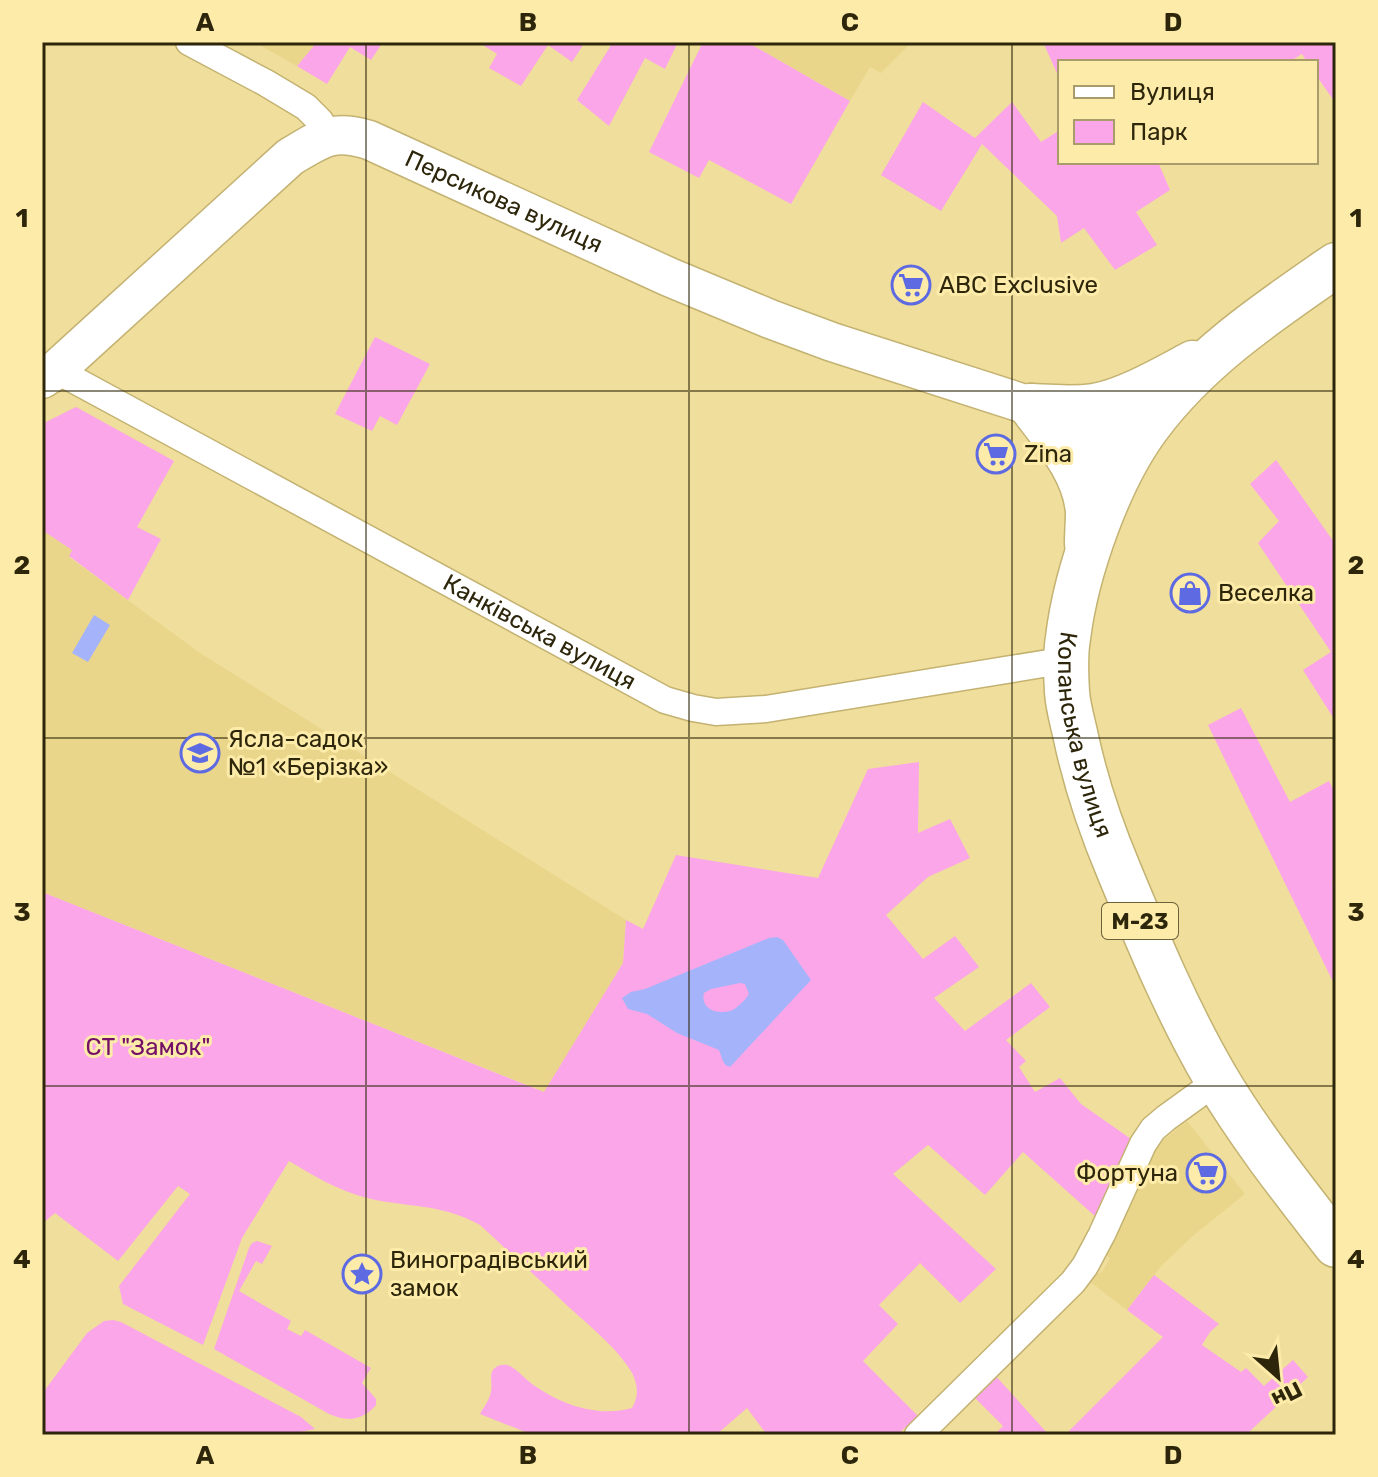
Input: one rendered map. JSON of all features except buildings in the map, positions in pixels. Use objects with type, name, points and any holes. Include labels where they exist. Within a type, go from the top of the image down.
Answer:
[{"type":"highway","name":"Копанська вулиця","points":[[1336,265],[1220,349],[1147,428],[1106,505],[1087,555],[1067,639],[1067,696],[1086,781],[1101,827],[1164,974],[1191,1034],[1217,1081],[1290,1186],[1336,1245]]},
{"type":"highway","points":[[1031,406],[1074,408],[1097,405],[1141,389],[1220,349]]},
{"type":"highway","points":[[1031,406],[1064,450],[1082,487],[1088,510],[1087,555]]},
{"type":"main road","name":"Персикова вулиця","points":[[329,136],[348,134],[369,140],[669,277],[832,342],[1031,406],[1100,422],[1117,431],[1127,442],[1130,456]]},
{"type":"main road","points":[[49,374],[290,157],[329,136]]},
{"type":"street","points":[[189,42],[306,107],[329,136]]},
{"type":"street","name":"Канківська вулиця","points":[[49,374],[665,700],[693,708],[716,712],[766,709],[1067,660]]},
{"type":"street","points":[[918,1435],[1073,1282],[1094,1251],[1148,1137],[1166,1118],[1217,1081]]},
{"type":"shaded area","points":[[254,42],[317,42],[297,66]]},
{"type":"shaded area","points":[[747,42],[912,42],[881,73],[870,67],[850,101]]},
{"type":"shaded area","name":"Ясла-садок №1 «Берізка»","points":[[76,407],[141,443],[69,557],[200,653],[626,920],[623,963],[545,1092],[42,892],[42,424]]},
{"type":"shaded area","points":[[1187,1121],[1245,1194],[1162,1265],[1127,1310],[1085,1278],[1102,1272],[1110,1258],[1103,1253],[1143,1180],[1141,1169],[1160,1143]]},
{"type":"green space","points":[[317,42],[383,42],[371,60],[350,47],[327,84],[297,66]]},
{"type":"green space","points":[[478,42],[585,42],[572,62],[548,45],[521,86],[489,68],[497,54]]},
{"type":"green space","points":[[613,42],[678,42],[665,69],[645,58],[609,126],[577,100]]},
{"type":"green space","points":[[703,42],[747,42],[850,101],[791,204],[709,160],[699,178],[649,152]]},
{"type":"green space","points":[[1043,42],[1336,42],[1334,101],[1318,78],[1318,60],[1306,60],[1302,54],[1292,60],[1058,60],[1058,76]]},
{"type":"green space","points":[[923,102],[975,138],[1012,102],[1041,142],[1058,131],[1058,164],[1159,164],[1170,190],[1136,212],[1157,245],[1115,270],[1084,228],[1061,243],[1057,216],[982,144],[941,211],[881,175]]},
{"type":"green space","points":[[375,337],[430,364],[397,425],[380,416],[372,431],[335,414]]},
{"type":"green space","points":[[76,407],[174,461],[137,527],[161,539],[128,600],[69,556],[72,550],[42,530],[42,424]]},
{"type":"green space","points":[[1276,460],[1336,545],[1336,722],[1303,670],[1331,652],[1258,543],[1279,521],[1250,484]]},
{"type":"green space","points":[[1241,708],[1290,802],[1329,781],[1336,795],[1336,879],[1332,882],[1336,889],[1336,988],[1208,725]]},
{"type":"green space","name":"СТ \"Замок\"","points":[[919,762],[918,833],[950,819],[970,858],[928,877],[886,915],[923,959],[955,936],[979,967],[934,998],[965,1031],[1031,983],[1050,1007],[1006,1040],[1026,1061],[1019,1067],[1035,1092],[1060,1078],[1081,1104],[1131,1139],[1096,1217],[1023,1152],[985,1195],[928,1145],[893,1174],[996,1269],[960,1303],[920,1263],[879,1305],[898,1324],[863,1361],[918,1416],[897,1435],[767,1435],[747,1408],[716,1435],[533,1435],[480,1414],[490,1394],[492,1373],[500,1365],[513,1368],[555,1398],[592,1410],[632,1408],[637,1395],[636,1386],[627,1365],[596,1331],[480,1225],[438,1209],[356,1195],[289,1161],[242,1238],[203,1345],[123,1304],[119,1286],[190,1194],[178,1186],[118,1261],[55,1213],[42,1224],[42,892],[544,1092],[623,963],[626,920],[643,929],[676,855],[818,878],[868,769]]},
{"type":"green space","points":[[257,1241],[272,1246],[262,1264],[256,1261],[239,1291],[291,1321],[287,1329],[301,1336],[305,1330],[371,1368],[362,1383],[376,1399],[376,1405],[365,1414],[348,1419],[329,1414],[214,1349],[249,1248]]},
{"type":"green space","points":[[1154,1275],[1219,1324],[1202,1345],[1241,1372],[1246,1368],[1264,1386],[1293,1360],[1308,1377],[1249,1432],[1251,1435],[1065,1435],[1163,1337],[1127,1310]]},
{"type":"green space","points":[[113,1320],[301,1417],[315,1429],[285,1435],[42,1435],[42,1394],[87,1333],[104,1321]]},
{"type":"green space","points":[[994,1374],[1049,1435],[998,1435],[1003,1426],[972,1395]]},
{"type":"water","points":[[94,615],[110,625],[88,662],[72,653]]},
{"type":"water","points":[[769,938],[783,940],[811,980],[730,1067],[724,1063],[719,1050],[677,1033],[647,1014],[628,1009],[622,998],[631,992]],"holes":[[[745,984],[749,994],[733,1010],[715,1011],[704,1003],[704,993],[711,989]]]},
{"type":"place","name":"ABC Exclusive","points":[[911,285]]},
{"type":"place","name":"Zina","points":[[996,454]]},
{"type":"place","name":"Веселка","points":[[1190,593]]},
{"type":"place","name":"Ясла-садок №1 «Берізка»","points":[[200,753]]},
{"type":"place","name":"Фортуна","points":[[1206,1173]]},
{"type":"place","name":"Виноградівський замок","points":[[362,1274]]}]
